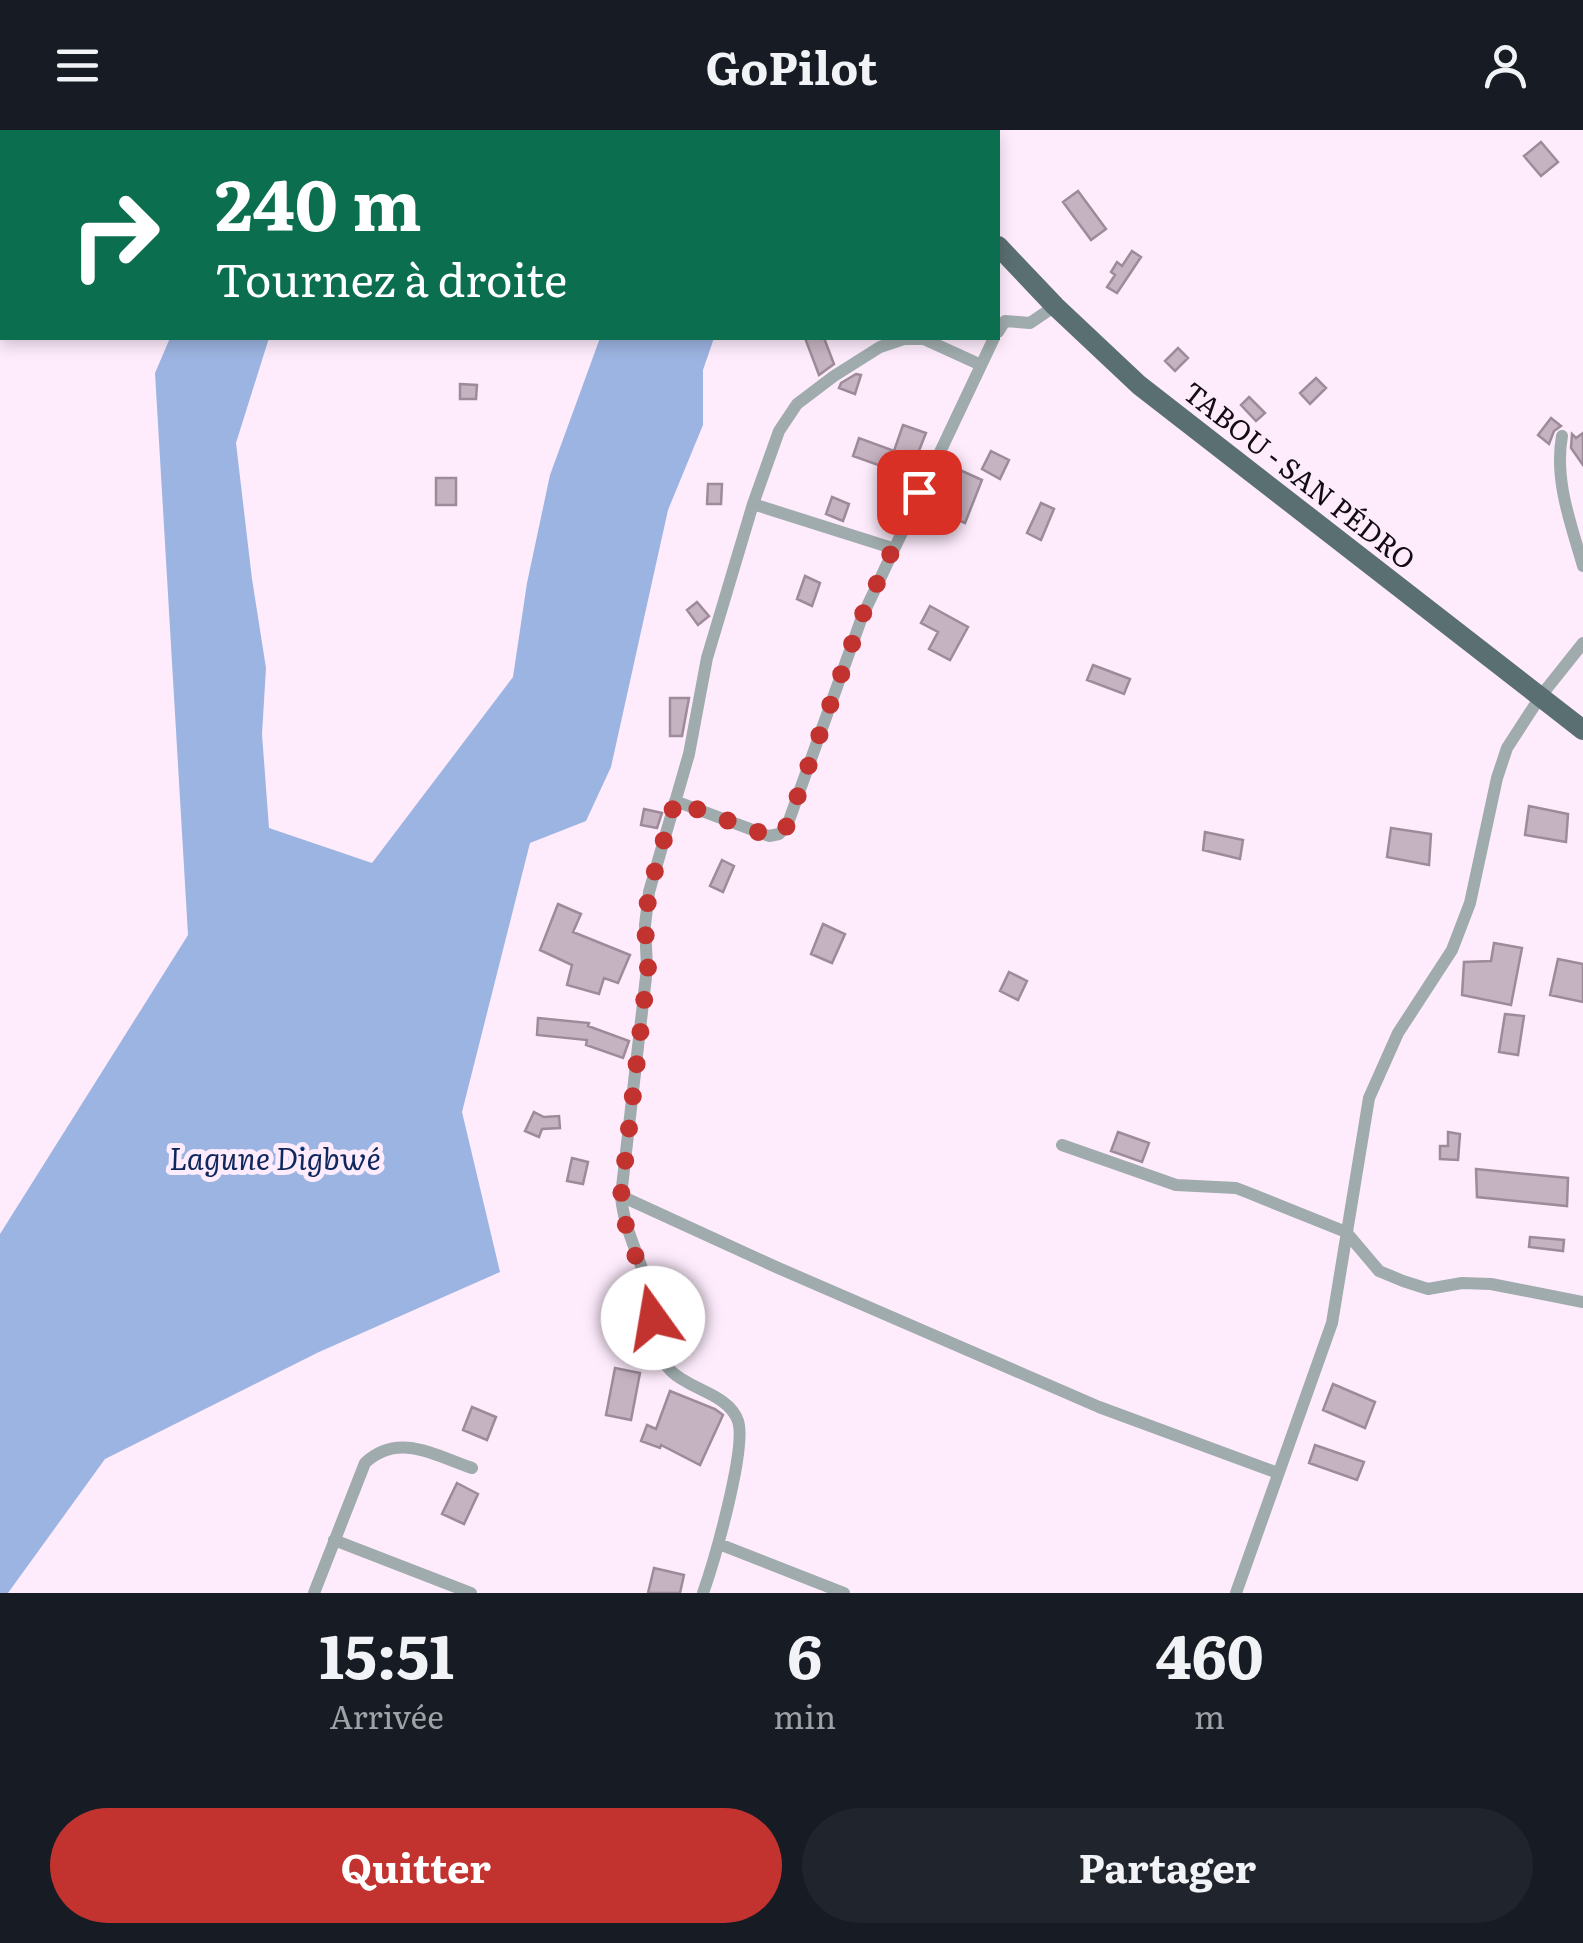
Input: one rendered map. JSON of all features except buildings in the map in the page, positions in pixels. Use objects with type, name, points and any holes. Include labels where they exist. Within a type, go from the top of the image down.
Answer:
[{"type":"main road","name":"TABOU - SAN PÉDRO","points":[[1000,248],[1139,385],[1583,730]]},
{"type":"street","points":[[1000,329],[1005,321],[1030,323],[1055,306]]},
{"type":"street","points":[[702,1593],[719,1544],[740,1428],[736,1414],[728,1406],[672,1373],[663,1360],[644,1274],[623,1223],[621,1196],[648,968],[645,926],[649,892],[689,754],[707,658],[779,430],[798,404],[834,376],[880,347],[901,340]]},
{"type":"street","points":[[926,340],[982,365]]},
{"type":"street","points":[[675,801],[769,836],[779,834],[787,826],[862,616],[994,340]]},
{"type":"street","points":[[1562,436],[1563,492],[1583,566]]},
{"type":"street","points":[[753,504],[892,548]]},
{"type":"street","points":[[1236,1593],[1332,1323],[1369,1098],[1398,1032],[1452,950],[1470,903],[1507,748],[1540,697],[1583,643]]},
{"type":"street","points":[[1062,1146],[1176,1186],[1236,1188],[1346,1232],[1379,1271],[1428,1289],[1491,1284],[1583,1302]]},
{"type":"street","points":[[621,1196],[1099,1407],[1278,1473]]},
{"type":"street","points":[[314,1593],[364,1463],[379,1450],[400,1446],[472,1468]]},
{"type":"street","points":[[334,1540],[471,1593]]},
{"type":"street","points":[[719,1544],[844,1593]]},
{"type":"water","name":"Lagune Digbwé","points":[[169,340],[268,340],[236,443],[266,668],[262,734],[269,828],[372,863],[513,677],[527,583],[550,475],[599,340],[713,340],[703,370],[703,425],[668,510],[611,767],[586,821],[530,843],[462,1112],[500,1272],[319,1352],[105,1459],[8,1593],[0,1593],[0,1234],[188,935],[155,373]]},
{"type":"route","points":[[653,1318],[644,1274],[623,1223],[621,1196],[648,968],[645,926],[649,892],[675,801],[769,836],[779,834],[787,826],[862,616],[919,492]]}]
